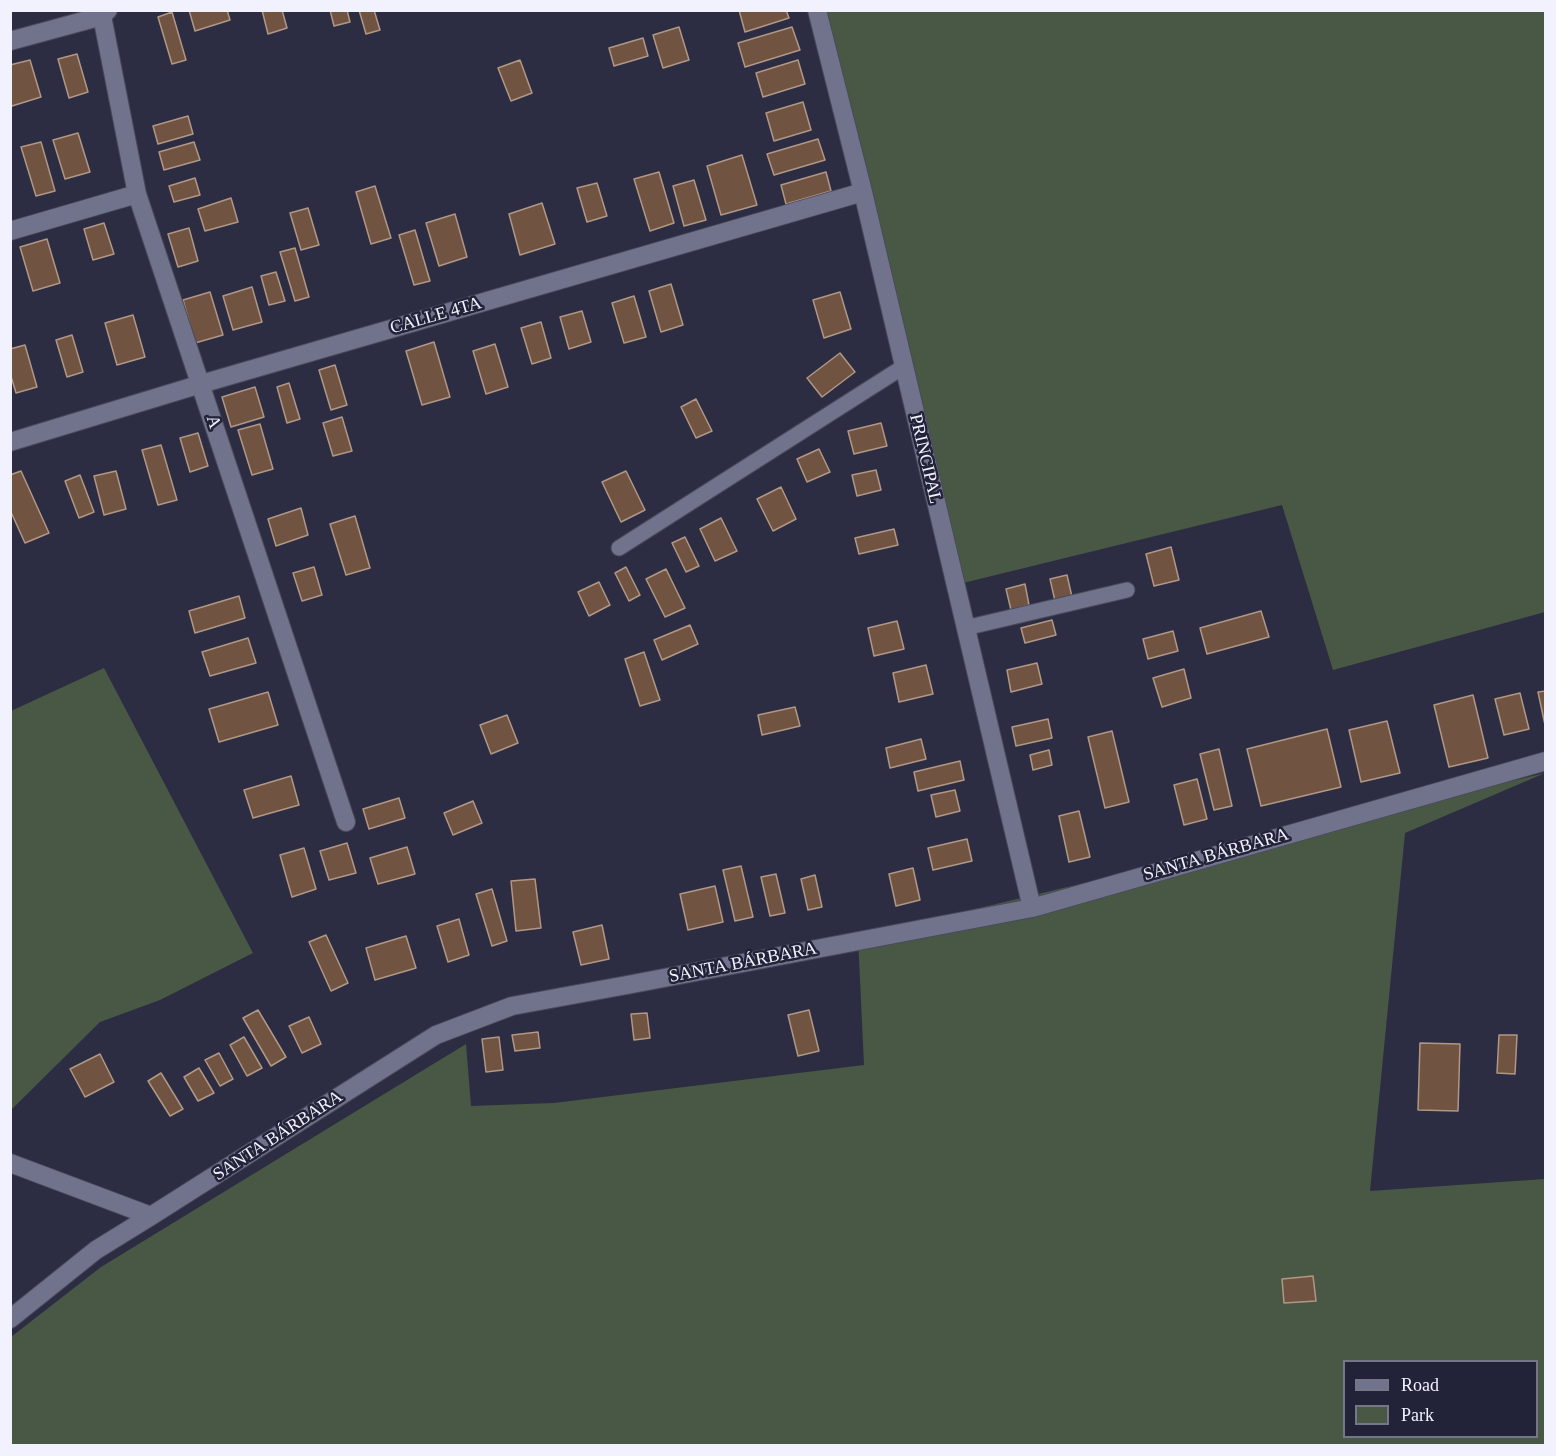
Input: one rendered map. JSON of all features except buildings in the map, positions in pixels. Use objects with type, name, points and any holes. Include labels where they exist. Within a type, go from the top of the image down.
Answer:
[{"type":"street","name":"PRINCIPAL","points":[[817,10],[863,192],[1032,908]]},
{"type":"street","points":[[10,41],[105,13]]},
{"type":"street","name":"A","points":[[105,13],[137,194],[346,822]]},
{"type":"street","name":"CALLE 4TA","points":[[10,442],[201,384],[863,192]]},
{"type":"street","points":[[10,231],[137,194]]},
{"type":"street","name":"SANTA BÁRBARA","points":[[10,1319],[96,1250],[436,1035],[512,1006],[1032,908],[1545,761]]},
{"type":"street","points":[[10,1163],[152,1216]]},
{"type":"lane","points":[[619,548],[903,367]]},
{"type":"lane","points":[[965,628],[1127,590]]},
{"type":"green space","points":[[823,11],[1545,11],[1545,612],[1333,670],[1282,505],[963,583]]},
{"type":"green space","points":[[104,668],[253,953],[160,1000],[100,1022],[11,1110],[11,711]]},
{"type":"green space","points":[[1545,773],[1405,833],[1370,1191],[1545,1179],[1545,1445],[11,1446],[11,1337],[101,1267],[466,1044],[471,1106],[554,1103],[864,1065],[858,937]]}]
